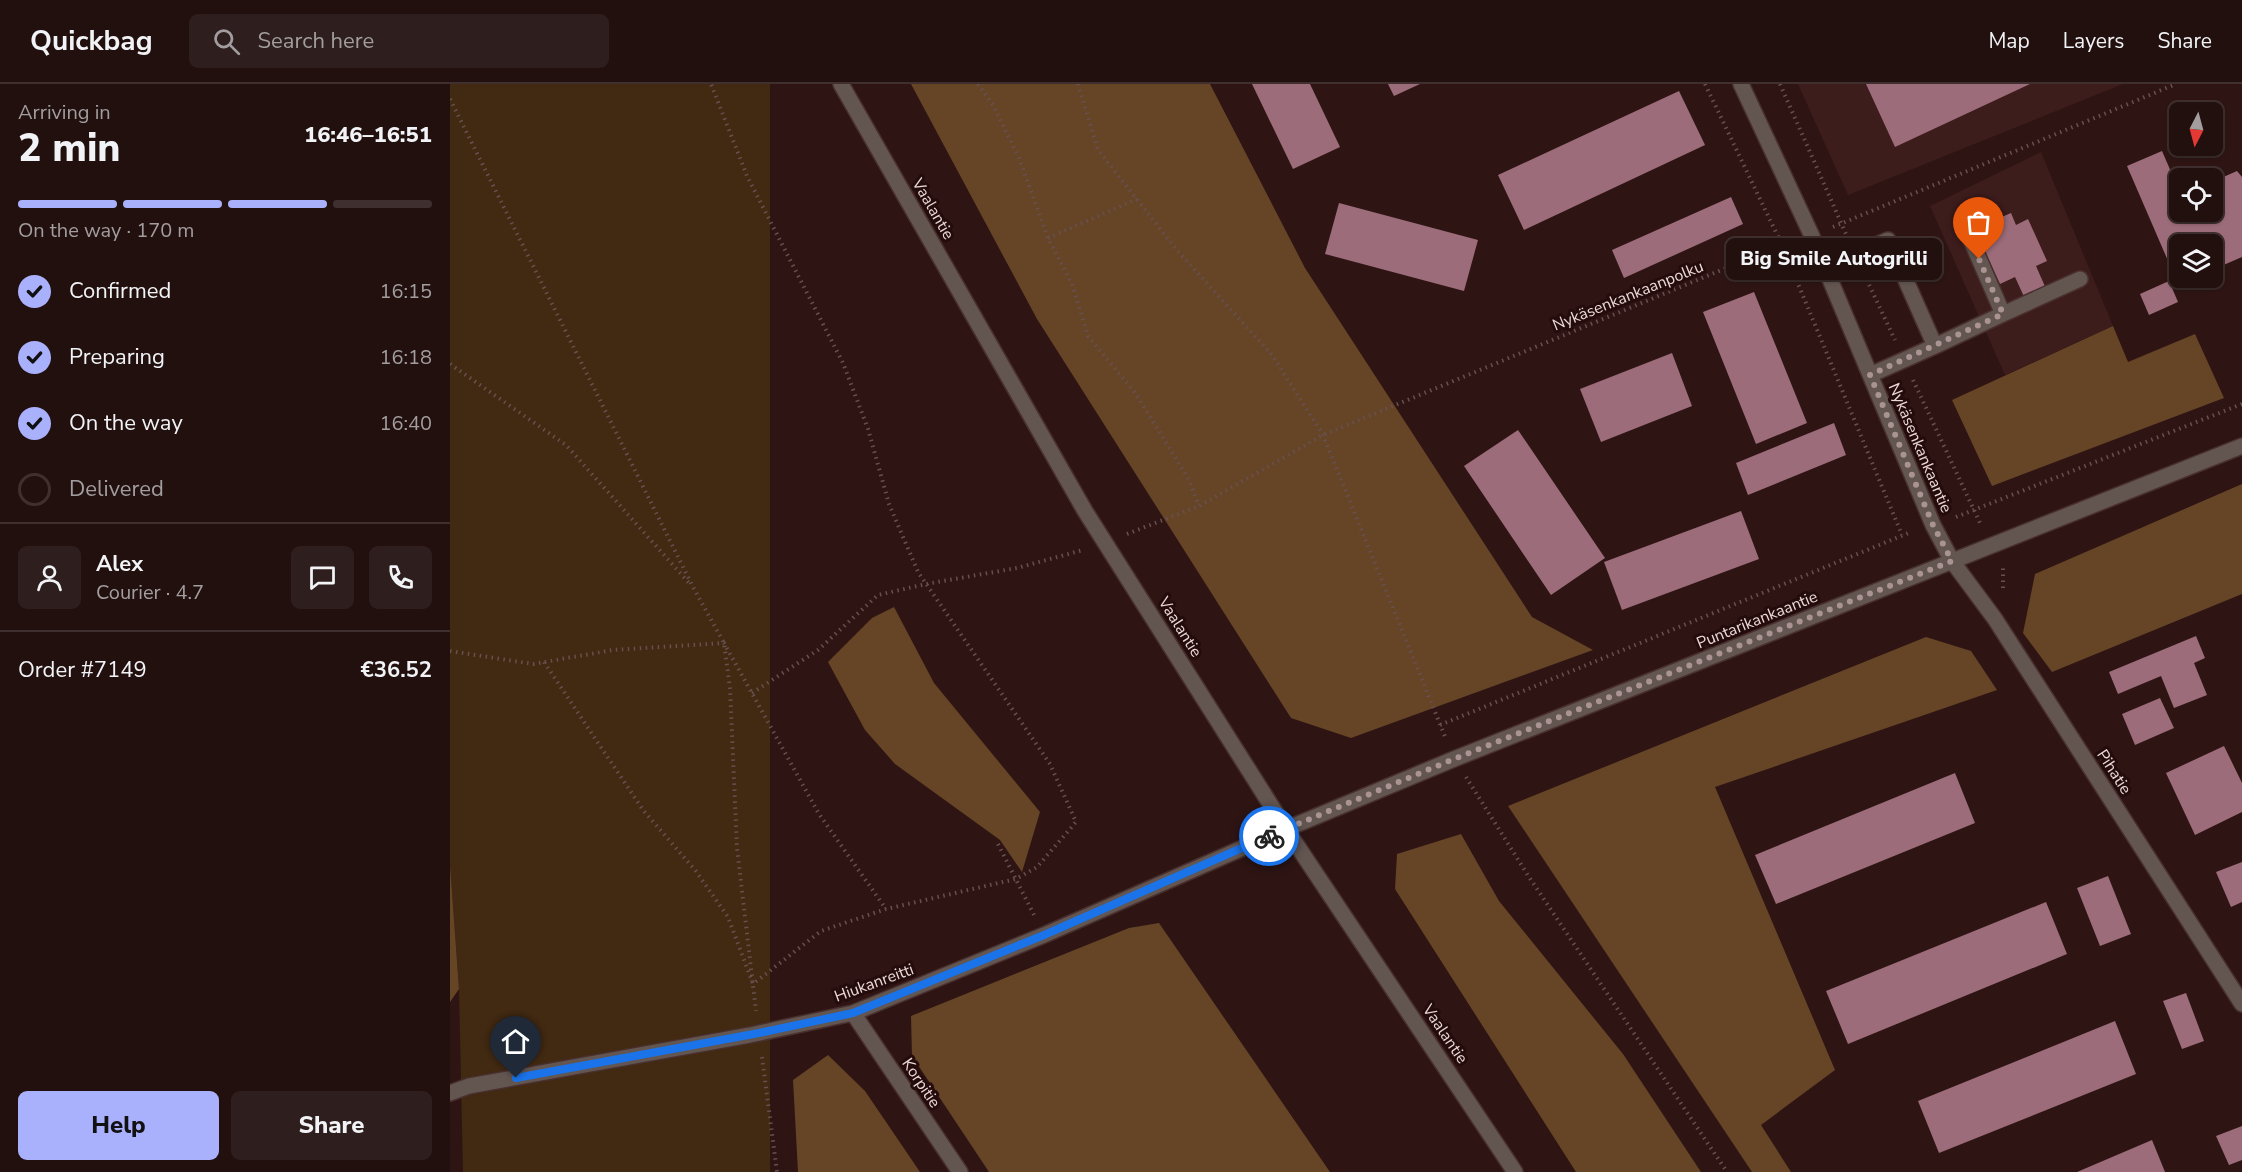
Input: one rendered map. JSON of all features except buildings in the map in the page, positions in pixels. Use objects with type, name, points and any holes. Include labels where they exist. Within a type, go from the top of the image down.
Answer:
[{"type":"street","name":"Vaalantie","points":[[841,84],[1105,543],[1286,829],[1515,1172]]},
{"type":"street","name":"Nykäsenkankaantie","points":[[1741,84],[1811,234],[1933,525],[1952,561]]},
{"type":"street","points":[[1963,222],[2003,314]]},
{"type":"street","points":[[1825,267],[1888,240],[1935,346]]},
{"type":"street","points":[[1870,375],[2080,279]]},
{"type":"street","name":"Puntarikankaantie","points":[[1286,829],[1454,759],[2242,446]]},
{"type":"street","name":"Pihatie","points":[[1952,561],[1995,619],[2242,1004]]},
{"type":"street","name":"Hiukanreitti","points":[[450,1093],[469,1086],[759,1033],[853,1013],[1044,935],[1286,829]]},
{"type":"street","name":"Korpitie","points":[[853,1013],[960,1172]]},
{"type":"path","points":[[711,84],[747,176],[843,363],[868,429],[889,504],[918,572],[1050,764],[1076,822],[1037,867],[1016,879],[886,909],[822,931],[753,984]]},
{"type":"path","points":[[978,84],[993,105],[1019,158],[1048,238],[1072,284],[1088,336],[1136,394],[1189,480],[1199,506]]},
{"type":"path","points":[[1078,84],[1098,150],[1176,249],[1272,355],[1323,435],[1454,759],[1529,877],[1727,1172]]},
{"type":"path","points":[[1705,84],[1782,245],[1902,535]]},
{"type":"path","points":[[1780,84],[1841,224],[1974,511]]},
{"type":"path","name":"Nykäsenkankaanpolku","points":[[752,693],[818,650],[878,595],[1017,568],[1105,543],[1199,506],[1323,435],[1782,245],[1841,224],[2176,84]]},
{"type":"path","points":[[450,99],[693,587],[819,814],[886,909]]},
{"type":"path","points":[[1048,238],[1137,199]]},
{"type":"path","points":[[450,364],[566,445],[693,587]]},
{"type":"path","points":[[1440,725],[1902,535],[1974,511],[2242,404]]},
{"type":"path","points":[[450,651],[534,664],[613,650],[724,643]]},
{"type":"path","points":[[724,643],[730,688],[737,848],[777,1172]]},
{"type":"path","points":[[544,662],[643,810],[695,870],[728,917],[753,984]]},
{"type":"path","points":[[998,844],[1044,935]]},
{"type":"shaded area","points":[[450,84],[770,84],[770,1172],[463,1172],[459,989],[450,864]]},
{"type":"shaded area","points":[[911,84],[1210,84],[1305,268],[1532,617],[1593,650],[1351,738],[1291,718],[1037,319]]},
{"type":"shaded area","points":[[1798,84],[2123,84],[1848,195]]},
{"type":"shaded area","points":[[2041,152],[2113,326],[2005,375],[1930,206]]},
{"type":"shaded area","points":[[2113,326],[2128,362],[2195,334],[2224,398],[1992,486],[1952,400]]},
{"type":"shaded area","points":[[2242,484],[2242,594],[2052,672],[2023,633],[2035,574]]},
{"type":"shaded area","points":[[894,607],[934,683],[1040,812],[1022,872],[1000,840],[895,764],[865,730],[828,662],[872,618]]},
{"type":"shaded area","points":[[1926,637],[1971,651],[1997,690],[1715,787],[1835,1070],[1761,1125],[1791,1172],[1752,1172],[1508,806]]},
{"type":"shaded area","points":[[1461,834],[1499,901],[1623,1054],[1701,1172],[1576,1172],[1395,889],[1397,854]]},
{"type":"shaded area","points":[[450,864],[459,989],[450,1002]]},
{"type":"shaded area","points":[[1159,923],[1330,1172],[989,1172],[912,1056],[911,1016],[1129,928]]},
{"type":"shaded area","points":[[828,1055],[865,1091],[920,1172],[798,1172],[793,1080]]},
{"type":"way so far","points":[[1269,836],[1454,759],[1952,561],[1933,525],[1870,375],[2003,314],[1979,259]]},
{"type":"place","name":"Big Smile Autogrilli","points":[[1979,259]]},
{"type":"route","points":[[516,1078],[759,1033],[853,1013],[1044,935],[1269,836]]}]
